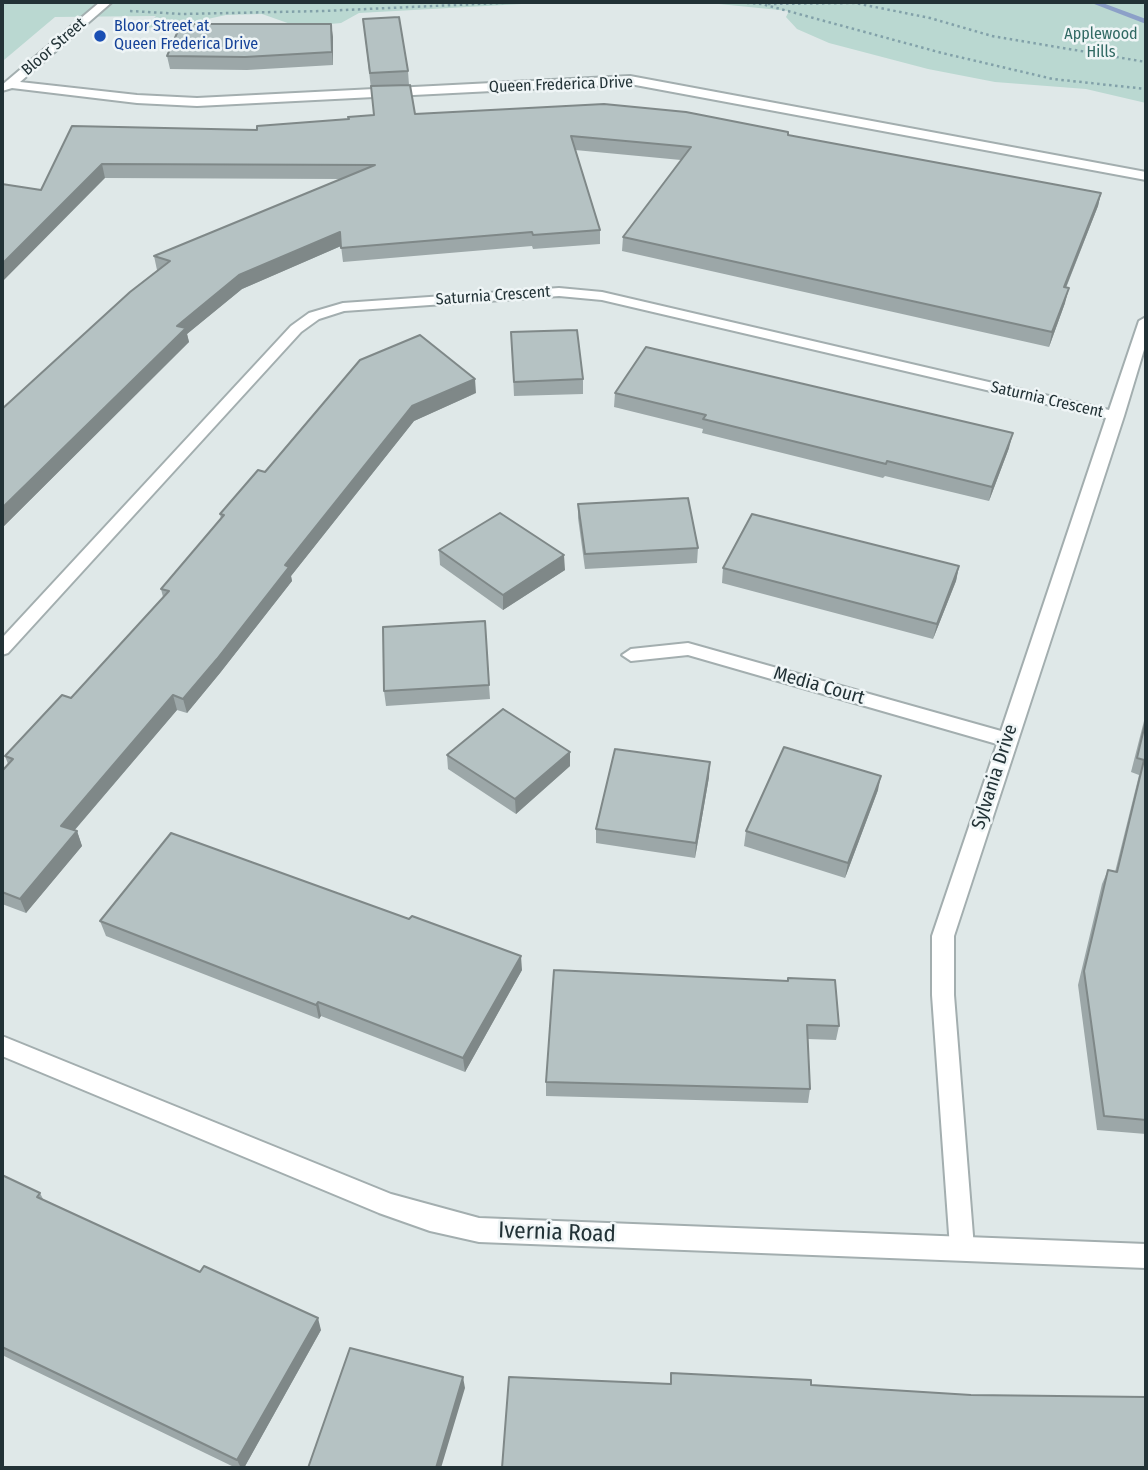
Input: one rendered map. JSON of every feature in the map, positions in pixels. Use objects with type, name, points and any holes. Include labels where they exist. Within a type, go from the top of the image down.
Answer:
[{"type":"street","name":"Bloor Street","points":[[6,88],[103,5]]},
{"type":"street","name":"Queen Frederica Drive","points":[[6,88],[197,102],[630,80],[1146,176]]},
{"type":"street","name":"Saturnia Crescent","points":[[2,649],[296,329],[314,316],[343,307],[559,292],[602,296],[1116,416]]},
{"type":"street","name":"Sylvania Drive","points":[[962,1248],[943,995],[943,936],[1146,321]]},
{"type":"street","name":"Media Court","points":[[631,655],[688,649],[1006,740]]},
{"type":"street","name":"Ivernia Road","points":[[2,1046],[388,1205],[479,1230],[1146,1255]]},
{"type":"path","points":[[103,5],[182,14],[323,12],[521,2]]},
{"type":"path","points":[[734,2],[855,3],[930,18],[992,36],[1146,62]]},
{"type":"path","points":[[762,4],[1053,79],[1146,89]]},
{"type":"green space","points":[[2,2],[558,2],[359,13],[341,23],[299,27],[262,14],[226,15],[180,25],[144,28],[156,16],[55,17],[4,60]]},
{"type":"green space","name":"Applewood Hills","points":[[699,2],[1146,2],[1146,103],[1086,89],[995,82],[928,69],[829,43],[797,29],[786,17],[789,11]]},
{"type":"building","points":[[399,17],[408,71],[370,73],[363,19]]},
{"type":"building","points":[[181,24],[331,24],[332,52],[245,57],[167,56]]},
{"type":"building","points":[[410,85],[415,114],[604,104],[686,112],[788,132],[788,135],[1101,193],[1064,287],[1069,288],[1052,332],[623,237],[691,147],[571,136],[600,230],[533,235],[532,232],[341,248],[340,232],[239,275],[177,326],[186,328],[2,508],[2,409],[130,292],[170,261],[154,256],[375,165],[102,164],[2,264],[2,184],[41,190],[72,126],[257,130],[257,126],[349,119],[348,117],[374,115],[371,86]]},
{"type":"building","points":[[577,330],[583,379],[514,382],[511,332]]},
{"type":"building","points":[[420,335],[475,379],[412,406],[285,565],[289,567],[217,659],[183,699],[173,695],[61,826],[77,831],[20,899],[2,892],[2,771],[13,759],[5,756],[62,695],[71,698],[169,591],[161,589],[224,515],[220,514],[258,470],[265,472],[360,360]]},
{"type":"building","points":[[646,347],[1013,433],[992,487],[887,461],[886,464],[703,419],[706,415],[615,393]]},
{"type":"building","points":[[688,498],[698,548],[585,554],[578,504]]},
{"type":"building","points":[[500,513],[564,555],[503,595],[439,550]]},
{"type":"building","points":[[752,514],[959,566],[937,624],[723,568]]},
{"type":"building","points":[[485,621],[489,685],[384,691],[383,627]]},
{"type":"building","points":[[503,709],[570,752],[515,799],[447,755]]},
{"type":"building","points":[[1146,720],[1146,1120],[1104,1116],[1084,971],[1108,870],[1117,872],[1144,760],[1137,758]]},
{"type":"building","points":[[784,747],[881,776],[848,863],[746,831]]},
{"type":"building","points":[[615,749],[710,762],[696,843],[596,829]]},
{"type":"building","points":[[171,833],[409,919],[412,916],[521,956],[463,1058],[318,1002],[316,1005],[100,921]]},
{"type":"building","points":[[554,970],[788,981],[788,978],[835,980],[839,1026],[807,1025],[810,1089],[546,1082]]},
{"type":"building","points":[[2,1175],[40,1193],[37,1197],[200,1272],[204,1266],[318,1318],[237,1460],[2,1347]]},
{"type":"building","points":[[350,1348],[463,1377],[436,1468],[308,1468]]},
{"type":"building","points":[[671,1373],[811,1380],[811,1385],[971,1395],[1146,1397],[1146,1468],[502,1468],[509,1377],[671,1384]]},
{"type":"waterway","points":[[1093,2],[1146,22]]},
{"type":"place","name":"Bloor Street at Queen Frederica Drive","points":[[100,36]]}]
